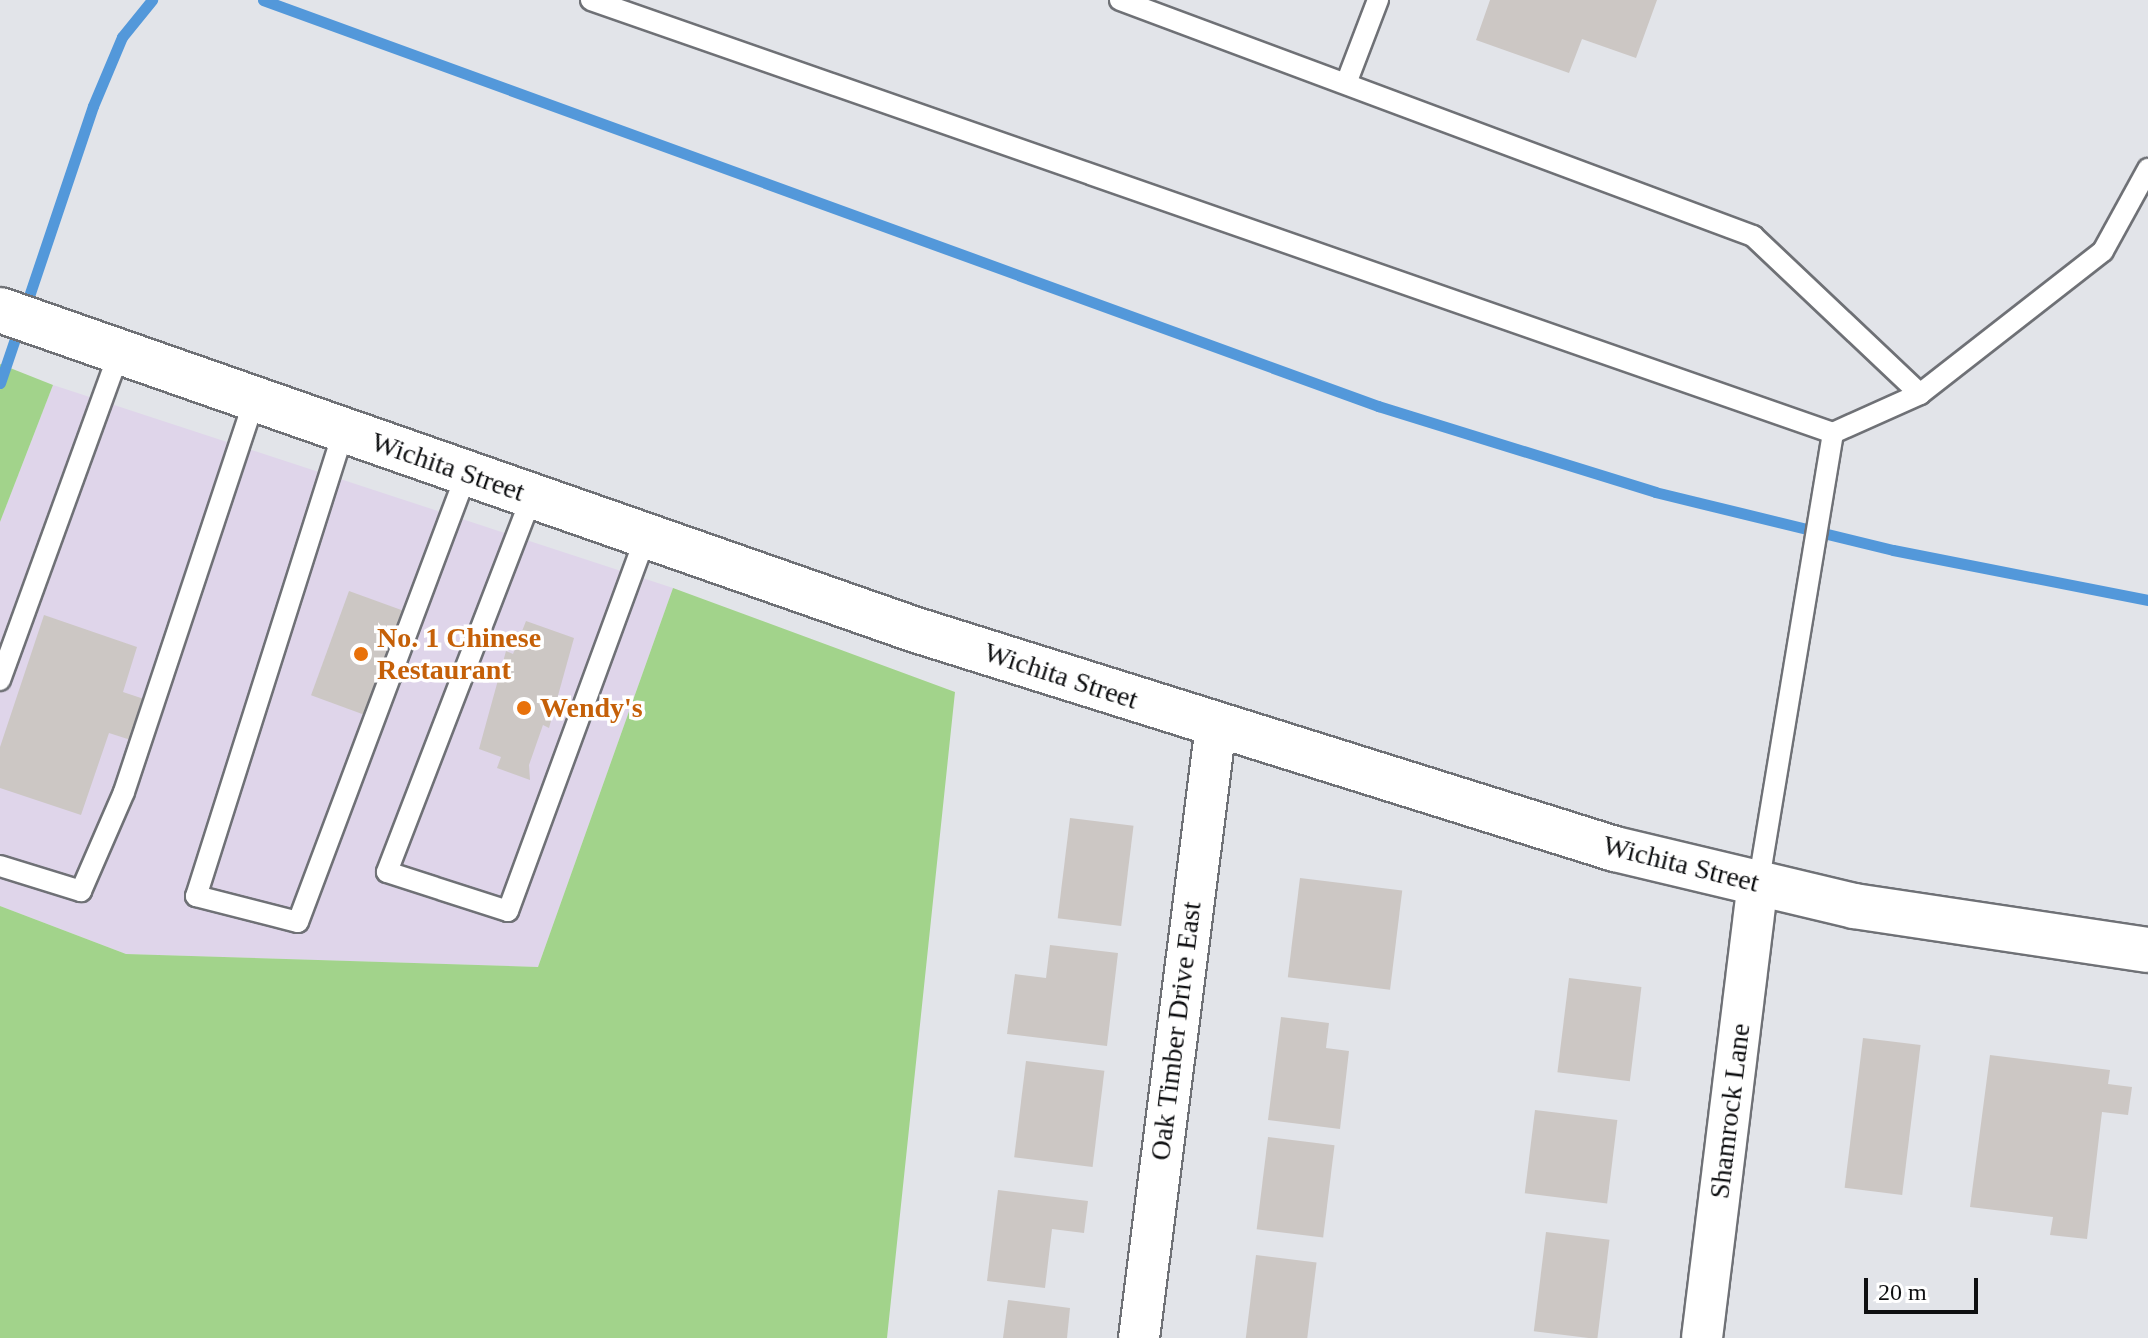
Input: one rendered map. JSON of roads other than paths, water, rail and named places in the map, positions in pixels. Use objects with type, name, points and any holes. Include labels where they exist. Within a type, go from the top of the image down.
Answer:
[{"type":"main road","name":"Wichita Street","points":[[0,310],[646,536],[1216,725],[1615,849],[1854,906],[2148,950]]},
{"type":"street","name":"Oak Timber Drive East","points":[[1139,1338],[1216,725]]},
{"type":"street","name":"Shamrock Lane","points":[[1702,1338],[1758,884]]},
{"type":"lane","points":[[591,0],[1833,433],[1920,394],[2103,251],[2148,169]]},
{"type":"lane","points":[[1120,0],[1347,81],[1753,236],[1920,394]]},
{"type":"lane","points":[[1347,81],[1378,0]]},
{"type":"lane","points":[[0,680],[120,351]]},
{"type":"lane","points":[[0,866],[81,891],[124,792],[255,399]]},
{"type":"lane","points":[[344,430],[196,896],[298,922],[467,473]]},
{"type":"lane","points":[[1758,884],[1833,433]]},
{"type":"lane","points":[[532,496],[387,872],[508,911],[646,536]]},
{"type":"waterway","points":[[25,308],[93,106],[122,37],[152,0]]},
{"type":"waterway","points":[[263,0],[1378,406],[1655,492],[1893,550],[2148,600]]},
{"type":"waterway","points":[[0,383],[20,324]]},
{"type":"place","name":"No. 1 Chinese Restaurant","points":[[361,654]]},
{"type":"place","name":"Wendy's","points":[[524,708]]}]
